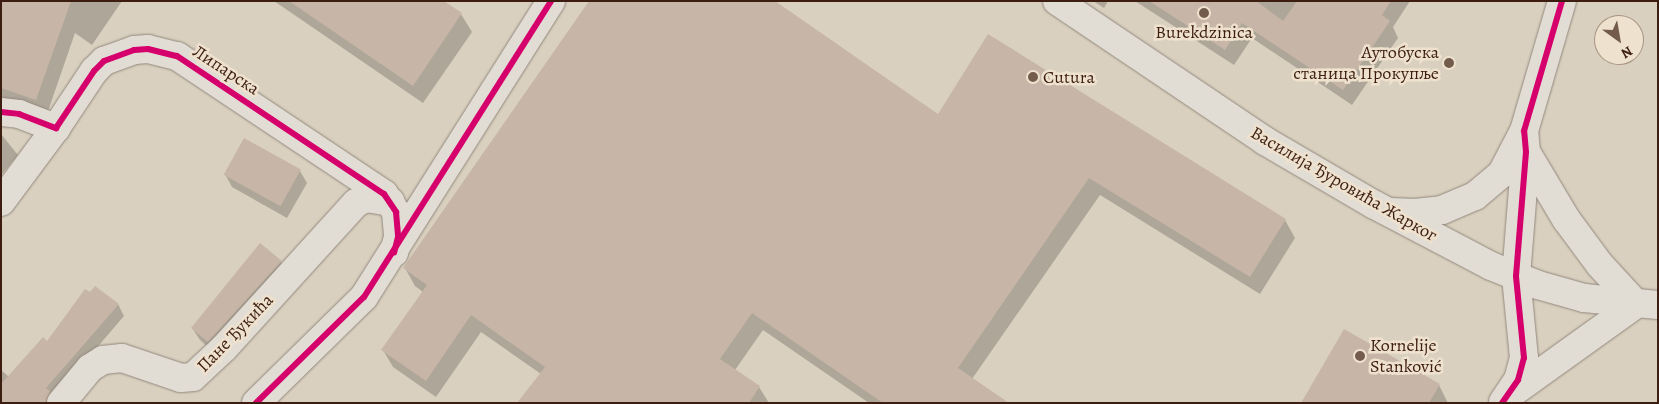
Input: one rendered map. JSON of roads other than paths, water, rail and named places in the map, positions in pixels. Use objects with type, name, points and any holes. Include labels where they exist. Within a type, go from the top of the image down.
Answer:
[{"type":"street","points":[[256,403],[364,297],[394,254],[551,1]]},
{"type":"street","name":"Василија Ђуровића Жарког","points":[[1057,1],[1265,141],[1386,211],[1491,266],[1584,298],[1648,305]]},
{"type":"street","points":[[1505,400],[1518,380],[1524,358],[1516,276],[1525,142],[1562,1]]},
{"type":"street","name":"Липарска","points":[[1,202],[56,128],[94,70],[104,61],[134,50],[163,52],[186,62],[376,186],[391,202],[398,226],[394,254]]},
{"type":"street","points":[[1,112],[19,114],[56,128]]},
{"type":"street","points":[[1386,211],[1415,213],[1442,210],[1475,196],[1502,173],[1525,142]]},
{"type":"street","points":[[1505,400],[1648,305],[1600,265],[1566,219],[1525,142]]},
{"type":"street","name":"Пане Ђукића","points":[[61,403],[90,368],[103,360],[122,358],[181,378],[193,377],[224,348],[356,203],[366,198],[391,202]]},
{"type":"place","name":"Burekdzinica","points":[[1204,13]]},
{"type":"place","name":"Аутобуска станица Прокупље","points":[[1449,63]]},
{"type":"place","name":"Cutura","points":[[1033,77]]},
{"type":"place","name":"Kornelije Stanković","points":[[1360,356]]}]
